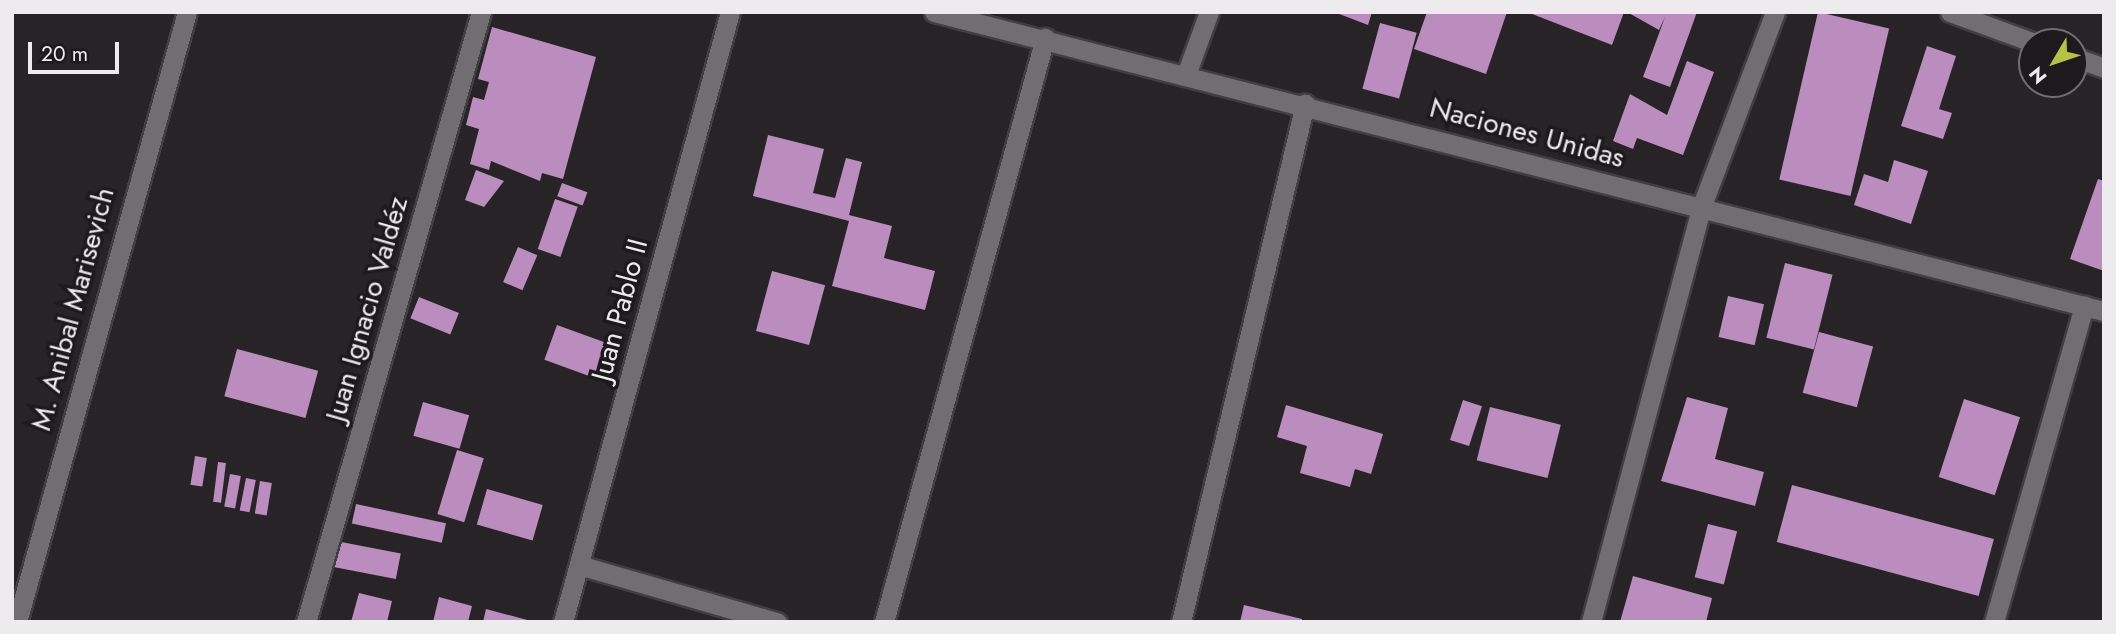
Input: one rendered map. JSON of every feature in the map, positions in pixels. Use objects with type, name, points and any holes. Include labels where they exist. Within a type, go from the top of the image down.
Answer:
[{"type":"street","name":"M. Anibal Marisevich","points":[[17,622],[187,12]]},
{"type":"street","name":"Juan Ignacio Valdéz","points":[[306,622],[481,12]]},
{"type":"street","name":"Juan Pablo II","points":[[563,622],[730,12]]},
{"type":"street","name":"Naciones Unidas","points":[[934,12],[1187,72],[2104,311]]},
{"type":"street","points":[[1187,72],[1209,12]]},
{"type":"street","points":[[1591,622],[1701,208],[1774,12]]},
{"type":"street","points":[[1950,12],[2018,37]]},
{"type":"street","points":[[884,622],[1045,38]]},
{"type":"street","points":[[1181,622],[1306,104]]},
{"type":"street","points":[[1994,622],[2084,306]]},
{"type":"street","points":[[579,565],[777,622]]},
{"type":"building","points":[[1334,12],[1372,12],[1368,25]]},
{"type":"building","points":[[1427,12],[1507,12],[1486,74],[1414,49]]},
{"type":"building","points":[[1527,12],[1624,12],[1612,45]]},
{"type":"building","points":[[1627,12],[1697,12],[1670,87],[1643,77],[1665,17],[1659,30]]},
{"type":"building","points":[[1818,12],[1889,28],[1850,196],[1779,180]]},
{"type":"building","points":[[1380,23],[1417,33],[1399,99],[1362,89]]},
{"type":"building","points":[[492,27],[596,57],[563,179],[542,173],[540,181],[491,161],[489,170],[470,164],[479,129],[466,125],[473,97],[484,100],[489,82],[478,79]]},
{"type":"building","points":[[1927,46],[1956,56],[1939,109],[1952,113],[1943,139],[1901,126]]},
{"type":"building","points":[[1687,61],[1714,72],[1683,155],[1637,138],[1633,149],[1613,141],[1630,94],[1667,115]]},
{"type":"building","points":[[768,135],[824,149],[813,193],[835,198],[846,158],[862,162],[849,215],[892,226],[884,258],[935,271],[925,310],[832,286],[849,221],[753,196]]},
{"type":"building","points":[[1894,160],[1928,171],[1911,224],[1854,205],[1864,174],[1888,182]]},
{"type":"building","points":[[476,170],[504,181],[484,207],[465,200]]},
{"type":"building","points":[[2098,179],[2104,181],[2104,271],[2070,259]]},
{"type":"building","points":[[562,183],[587,192],[583,205],[557,196]]},
{"type":"building","points":[[555,199],[578,207],[560,257],[538,249]]},
{"type":"building","points":[[518,247],[537,255],[522,290],[503,282]]},
{"type":"building","points":[[1785,263],[1833,275],[1814,350],[1766,338]]},
{"type":"building","points":[[772,271],[825,285],[809,345],[756,331]]},
{"type":"building","points":[[1728,296],[1764,304],[1755,345],[1719,337]]},
{"type":"building","points":[[419,297],[459,313],[450,334],[410,318]]},
{"type":"building","points":[[557,325],[616,347],[604,381],[544,360]]},
{"type":"building","points":[[1819,332],[1873,346],[1857,407],[1803,393]]},
{"type":"building","points":[[237,349],[318,371],[305,418],[224,396]]},
{"type":"building","points":[[1687,397],[1728,408],[1715,459],[1764,472],[1755,506],[1661,481]]},
{"type":"building","points":[[1964,399],[2020,417],[1995,495],[1939,477]]},
{"type":"building","points":[[1463,400],[1482,406],[1469,446],[1450,440]]},
{"type":"building","points":[[423,402],[469,415],[459,449],[413,436]]},
{"type":"building","points":[[1286,405],[1383,434],[1371,474],[1355,469],[1350,487],[1300,473],[1307,446],[1277,437]]},
{"type":"building","points":[[1490,407],[1561,425],[1548,478],[1477,460]]},
{"type":"building","points":[[457,450],[484,458],[464,522],[437,514]]},
{"type":"building","points":[[195,456],[207,458],[202,487],[190,485]]},
{"type":"building","points":[[218,462],[226,463],[221,503],[213,502]]},
{"type":"building","points":[[230,474],[241,476],[235,508],[224,506]]},
{"type":"building","points":[[246,478],[256,480],[250,512],[240,510]]},
{"type":"building","points":[[260,481],[272,483],[267,515],[255,514]]},
{"type":"building","points":[[1792,485],[1994,539],[1979,596],[1777,542]]},
{"type":"building","points":[[487,489],[543,505],[533,541],[477,525]]},
{"type":"building","points":[[356,504],[446,523],[442,543],[352,524]]},
{"type":"building","points":[[1708,524],[1737,531],[1724,585],[1695,577]]},
{"type":"building","points":[[336,541],[401,554],[396,579],[331,567]]},
{"type":"building","points":[[1633,576],[1712,598],[1706,622],[1620,622]]},
{"type":"building","points":[[359,593],[392,601],[387,622],[351,622]]},
{"type":"building","points":[[439,597],[472,606],[468,622],[433,622]]},
{"type":"building","points":[[1244,605],[1302,619],[1302,622],[1240,622]]},
{"type":"building","points":[[486,609],[531,621],[531,622],[483,622]]}]
